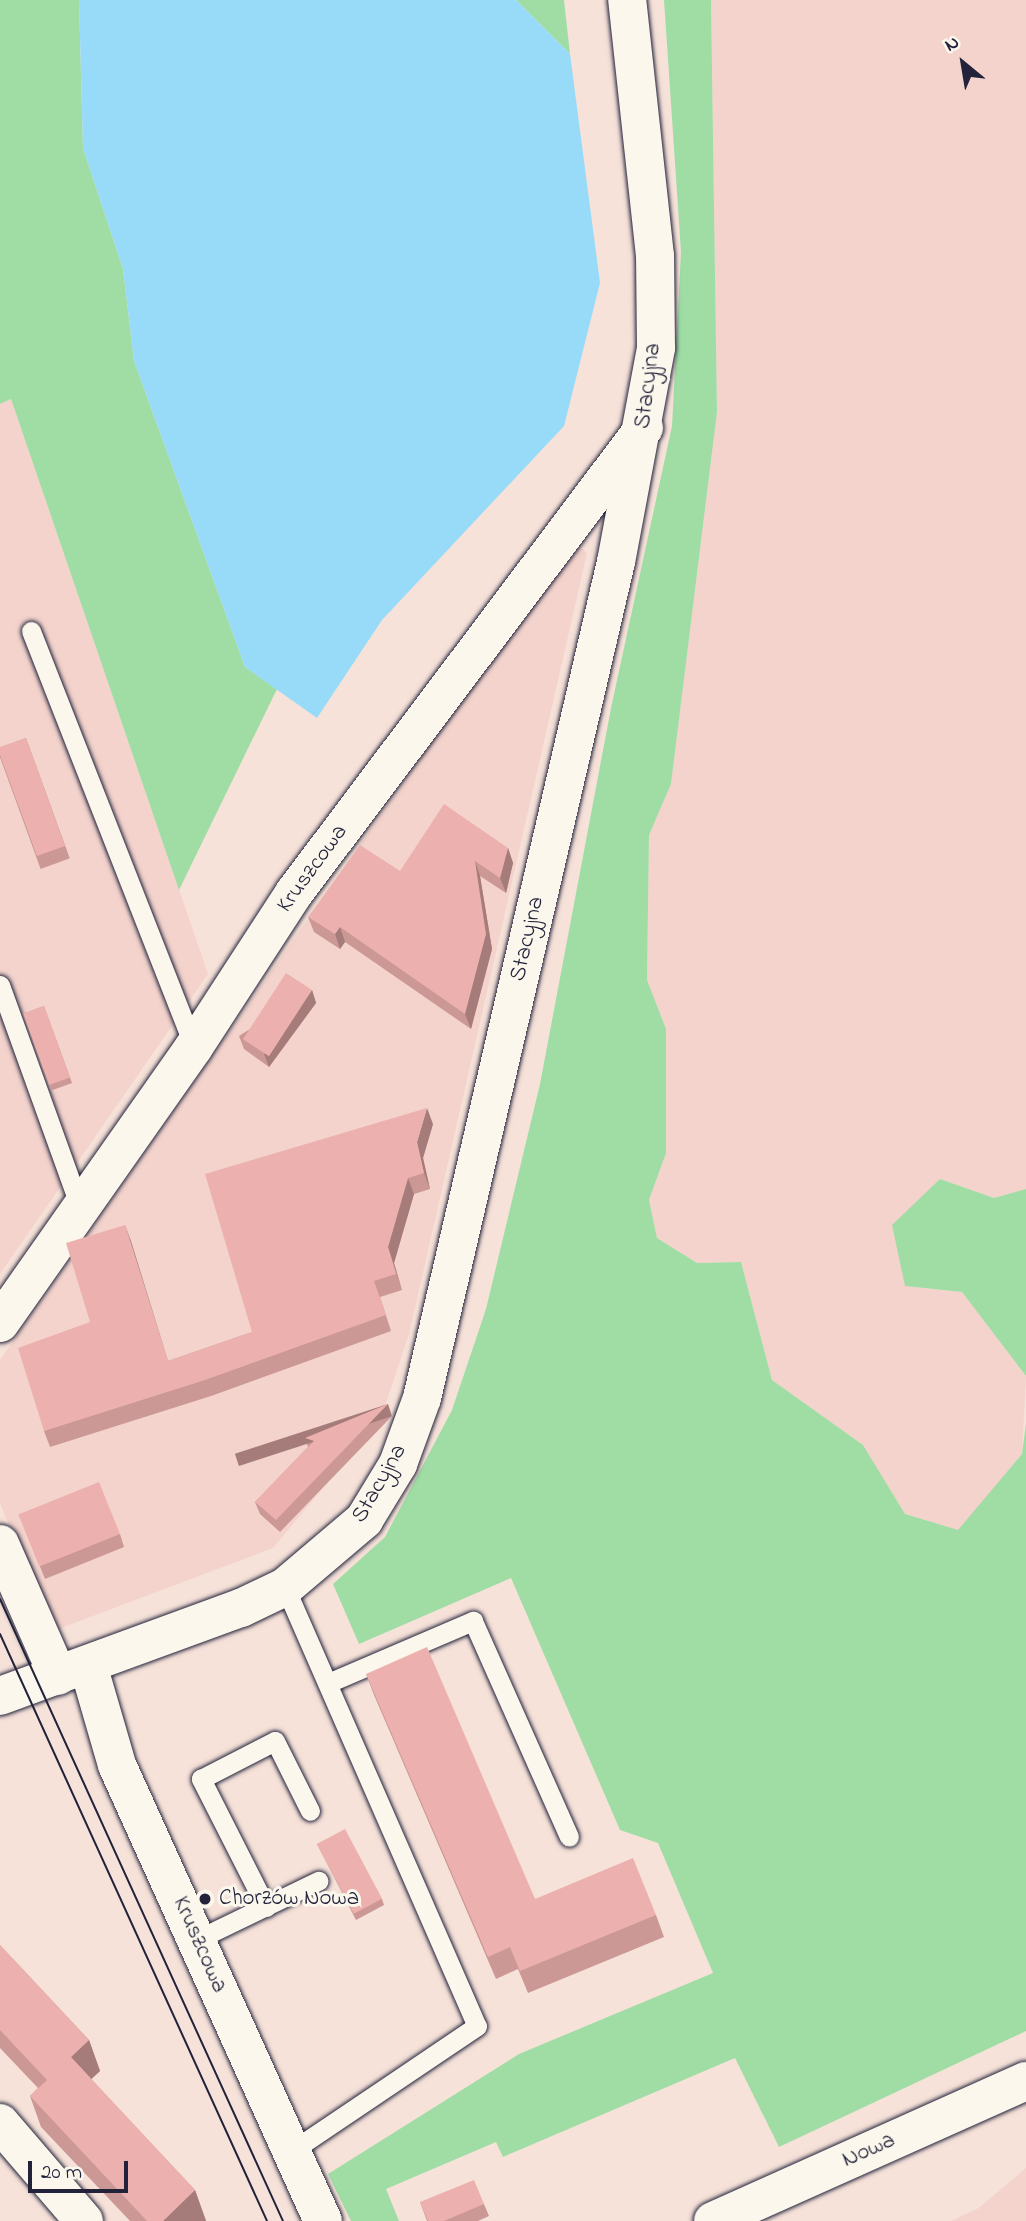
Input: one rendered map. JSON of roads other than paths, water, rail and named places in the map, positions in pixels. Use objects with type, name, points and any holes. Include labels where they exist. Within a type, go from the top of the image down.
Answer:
[{"type":"street","name":"Stacyjna","points":[[0,1696],[241,1608],[285,1587],[363,1520],[398,1464],[422,1398],[644,428],[656,348],[654,256],[627,0]]},
{"type":"street","name":"Kruszcowa","points":[[0,1323],[194,1047],[294,893],[644,428]]},
{"type":"street","name":"Kruszcowa","points":[[0,1544],[73,1670],[323,2221]]},
{"type":"street","name":"Nowa","points":[[713,2221],[1026,2081]]},
{"type":"street","points":[[0,2123],[84,2221]]},
{"type":"lane","points":[[31,631],[194,1047]]},
{"type":"lane","points":[[0,985],[80,1207]]},
{"type":"lane","points":[[285,1587],[477,2026],[292,2151]]},
{"type":"lane","points":[[328,1683],[473,1621],[569,1837]]},
{"type":"lane","points":[[266,1907],[201,1779],[275,1741],[310,1811]]},
{"type":"lane","points":[[196,1940],[318,1881]]},
{"type":"water","points":[[79,0],[516,0],[570,54],[600,283],[564,426],[382,620],[317,718],[245,667],[134,361],[123,269],[83,148]]},
{"type":"tram line","points":[[0,1599],[283,2221]]},
{"type":"tram line","points":[[0,1634],[267,2221]]},
{"type":"place","name":"Chorzów Nowa","points":[[205,1899]]}]
